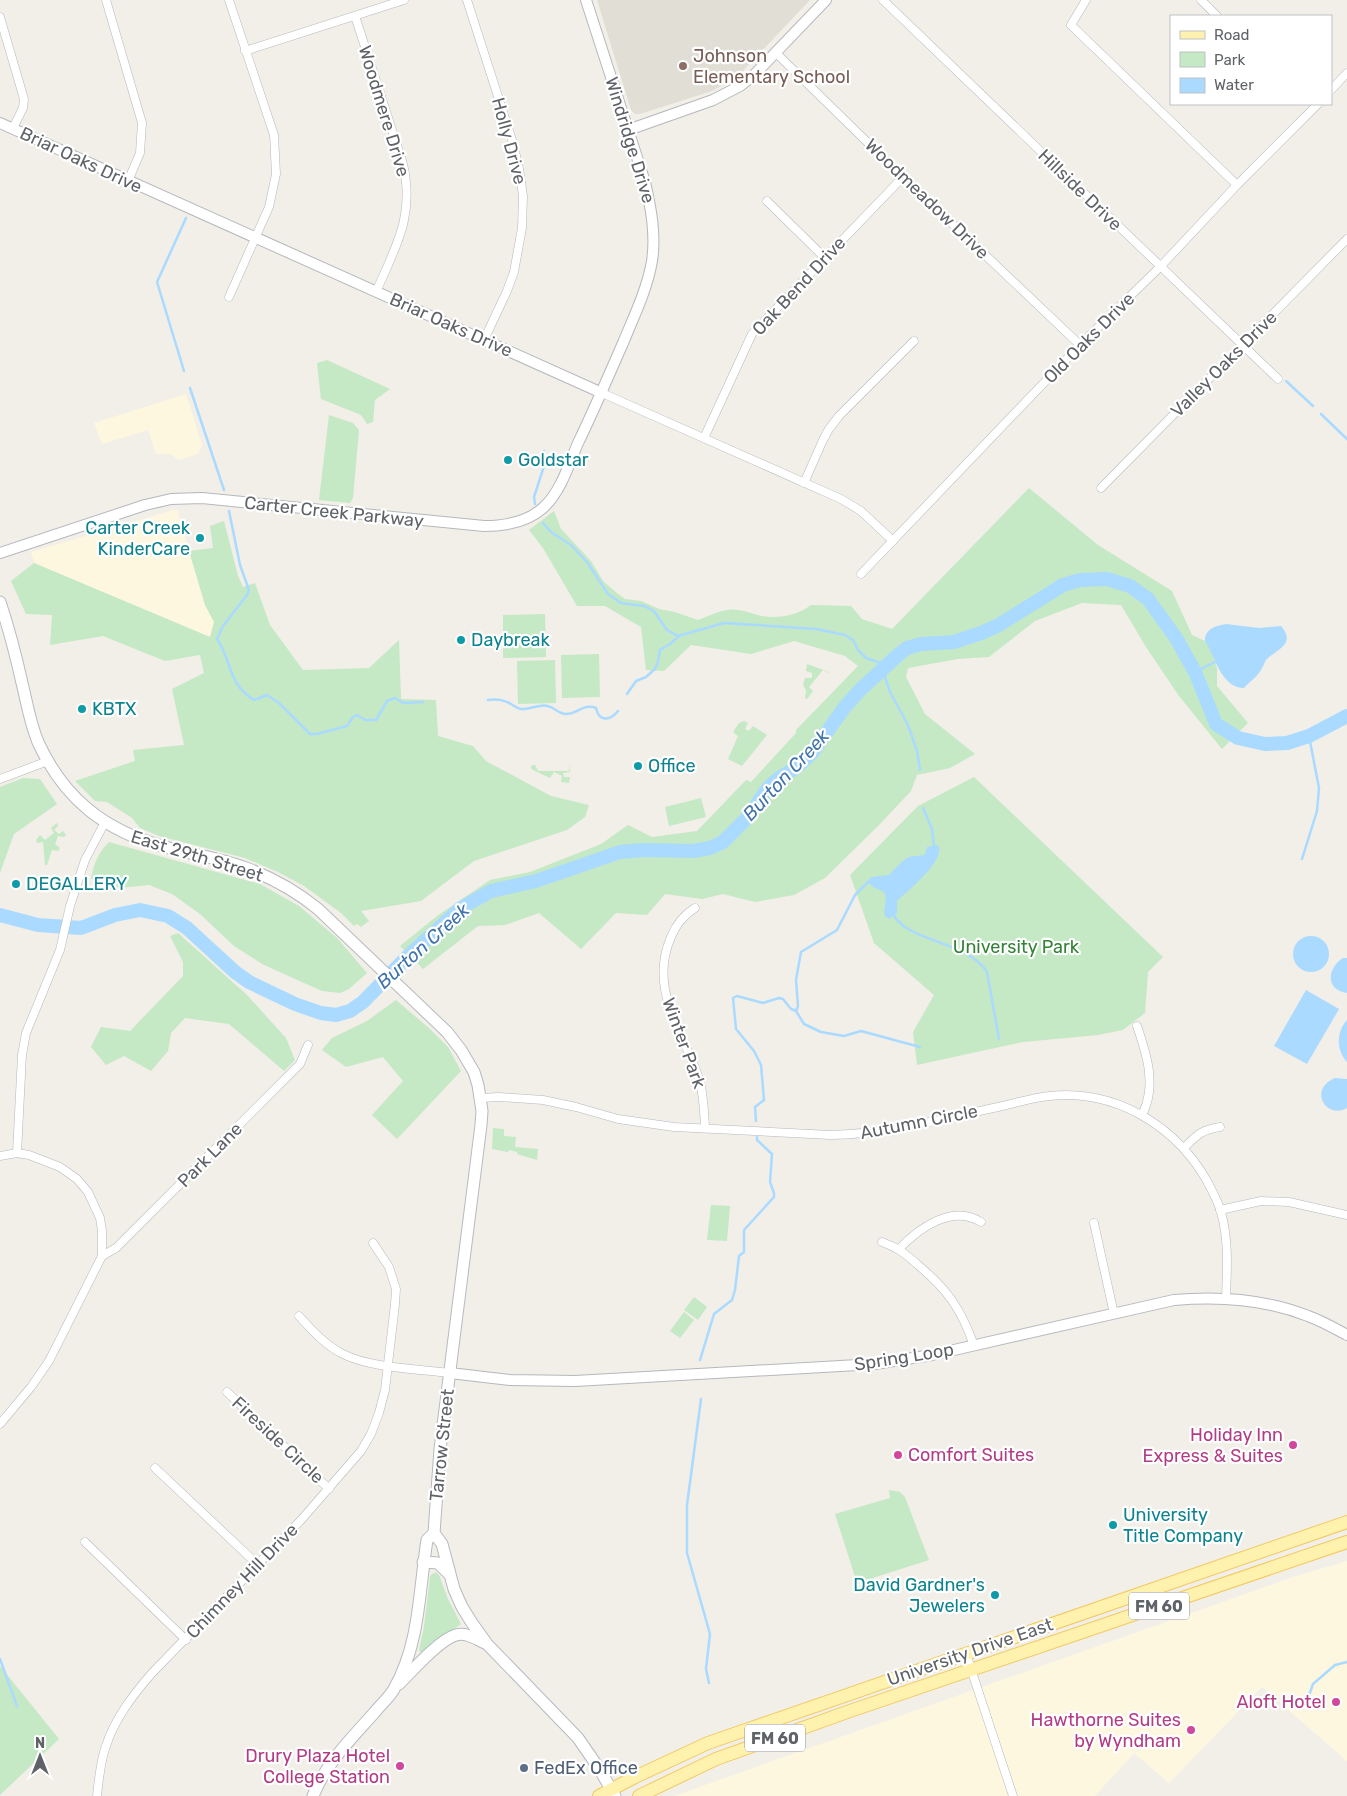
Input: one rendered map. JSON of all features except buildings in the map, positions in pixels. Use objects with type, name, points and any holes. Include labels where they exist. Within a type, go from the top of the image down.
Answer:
[{"type":"main road","name":"East 29th Street","points":[[0,602],[11,636],[32,726],[48,761],[74,797],[89,811],[124,833],[144,841],[245,868],[288,886],[318,909],[447,1032],[469,1063]]},
{"type":"main road","name":"Tarrow Street","points":[[313,1796],[325,1771],[336,1756],[393,1690],[411,1648],[415,1631],[427,1540],[434,1533],[438,1475],[482,1118],[478,1085],[469,1063]]},
{"type":"main road","name":"University Drive East","points":[[599,1796],[613,1792],[708,1743],[1347,1522]]},
{"type":"main road","points":[[434,1533],[442,1544],[449,1575],[462,1607],[487,1644],[578,1738],[613,1792]]},
{"type":"main road","name":"University Drive East","points":[[639,1796],[652,1792],[716,1759],[1347,1542]]},
{"type":"main road","points":[[423,1562],[438,1563],[449,1575]]},
{"type":"main road","points":[[1180,1579],[1187,1597]]},
{"type":"main road","points":[[393,1690],[434,1650],[456,1635],[467,1635],[487,1644]]},
{"type":"main road","points":[[808,1726],[815,1719],[822,1703]]},
{"type":"street","points":[[106,0],[142,123],[140,153],[128,181]]},
{"type":"street","points":[[229,0],[274,135],[276,151],[276,174],[269,207],[229,297]]},
{"type":"street","points":[[245,51],[404,0]]},
{"type":"street","name":"Holly Drive","points":[[467,0],[513,143],[523,196],[522,228],[514,272],[484,340]]},
{"type":"street","name":"Windridge Drive","points":[[586,0],[645,182],[651,208],[653,244],[648,280],[602,393]]},
{"type":"street","points":[[628,130],[729,93],[754,75],[826,0]]},
{"type":"street","name":"Hillside Drive","points":[[883,0],[1278,379]]},
{"type":"street","points":[[1086,0],[1070,25],[1237,185]]},
{"type":"street","points":[[1201,0],[1216,15]]},
{"type":"street","name":"Woodmere Drive","points":[[354,16],[402,164],[408,190],[404,223],[376,292]]},
{"type":"street","points":[[0,17],[24,99],[23,108],[13,128]]},
{"type":"street","name":"Woodmeadow Drive","points":[[775,52],[1080,345]]},
{"type":"street","points":[[1332,89],[1347,72]]},
{"type":"street","name":"Old Oaks Drive","points":[[862,574],[1080,345],[1160,267],[1312,106]]},
{"type":"street","name":"Briar Oaks Drive","points":[[0,123],[840,499],[861,511],[893,541]]},
{"type":"street","name":"Oak Bend Drive","points":[[704,438],[752,334],[903,177]]},
{"type":"street","points":[[767,201],[824,257]]},
{"type":"street","name":"Valley Oaks Drive","points":[[1101,488],[1347,239]]},
{"type":"street","points":[[804,483],[829,429],[839,416],[914,341]]},
{"type":"street","name":"Carter Creek Parkway","points":[[0,553],[145,505],[185,498],[202,498],[461,524],[507,525],[536,513],[552,497],[602,393]]},
{"type":"street","points":[[0,779],[48,761]]},
{"type":"street","points":[[17,1153],[22,1055],[26,1033],[60,950],[70,906],[85,860],[105,822]]},
{"type":"street","name":"Winter Park","points":[[695,908],[685,914],[666,947],[664,983],[671,1016],[700,1080],[703,1094],[704,1128]]},
{"type":"street","points":[[1136,1026],[1145,1054],[1150,1086],[1149,1097],[1142,1115]]},
{"type":"street","name":"Park Lane","points":[[102,1256],[116,1248],[300,1064],[308,1045]]},
{"type":"street","name":"Autumn Circle","points":[[481,1098],[499,1097],[543,1100],[642,1123],[704,1128],[852,1134],[901,1128],[1040,1098],[1065,1095],[1107,1102],[1142,1115],[1170,1134],[1184,1148],[1203,1174],[1220,1210],[1227,1247],[1226,1298]]},
{"type":"street","points":[[1184,1148],[1200,1132],[1220,1127]]},
{"type":"street","points":[[0,1156],[17,1153],[38,1158],[60,1168],[83,1186],[100,1218],[102,1231],[102,1256],[49,1361],[31,1387],[0,1424]]},
{"type":"street","points":[[1220,1210],[1261,1201],[1289,1202],[1347,1215]]},
{"type":"street","points":[[899,1249],[918,1231],[937,1221],[960,1214],[974,1217],[981,1222]]},
{"type":"street","points":[[1094,1223],[1114,1314]]},
{"type":"street","points":[[882,1242],[899,1249],[950,1296],[964,1318],[974,1346]]},
{"type":"street","name":"Chimney Hill Drive","points":[[99,1796],[106,1746],[117,1720],[132,1698],[152,1673],[186,1640],[328,1489],[362,1451],[371,1434],[385,1390],[396,1289],[389,1267],[373,1243]]},
{"type":"street","name":"Spring Loop","points":[[450,1373],[510,1380],[575,1381],[847,1366],[901,1361],[1174,1300],[1201,1298],[1226,1298],[1260,1302],[1290,1309],[1310,1316],[1347,1334]]},
{"type":"street","points":[[299,1316],[318,1336],[341,1354],[363,1361],[450,1373]]},
{"type":"street","name":"Fireside Circle","points":[[227,1392],[328,1489]]},
{"type":"street","points":[[155,1468],[257,1564]]},
{"type":"street","points":[[85,1542],[186,1640]]},
{"type":"street","points":[[966,1654],[1013,1796]]},
{"type":"shaded area","name":"Johnson Elementary School","points":[[597,0],[810,0],[738,76],[712,91],[635,114],[631,110]]},
{"type":"shaded area","points":[[186,394],[202,445],[198,454],[178,460],[171,454],[156,454],[148,430],[102,444],[94,423]]},
{"type":"shaded area","points":[[177,509],[205,605],[214,622],[210,637],[34,563],[31,552]]},
{"type":"shaded area","points":[[1347,1561],[1347,1761],[1262,1687],[1169,1783],[1134,1753],[1095,1796],[674,1796],[1293,1577]]},
{"type":"green space","points":[[327,360],[390,389],[375,400],[373,422],[367,424],[361,415],[321,399],[317,363]]},
{"type":"green space","points":[[329,415],[353,423],[359,430],[353,498],[350,503],[319,500]]},
{"type":"green space","points":[[1029,488],[1098,545],[1172,591],[1192,635],[1205,641],[1210,648],[1217,668],[1217,686],[1248,723],[1222,749],[1179,696],[1121,605],[1082,603],[1035,621],[989,657],[958,659],[908,668],[906,677],[925,714],[975,754],[950,768],[917,775],[911,791],[825,878],[794,895],[755,902],[723,894],[702,899],[665,894],[647,915],[616,913],[581,949],[539,913],[505,925],[478,926],[423,969],[400,946],[437,916],[490,880],[530,872],[601,844],[628,825],[652,837],[697,831],[746,780],[751,782],[796,733],[796,730],[858,666],[845,656],[794,641],[751,654],[691,645],[664,671],[646,670],[641,627],[605,606],[577,606],[543,548],[529,530],[554,511],[561,529],[591,561],[603,581],[625,599],[641,601],[659,609],[698,620],[732,610],[775,617],[794,614],[811,605],[851,606],[862,619],[892,629]]},
{"type":"green space","points":[[224,521],[238,576],[243,587],[255,583],[270,625],[303,670],[369,668],[399,640],[401,699],[436,700],[438,736],[473,746],[486,761],[551,796],[589,805],[585,817],[567,830],[474,861],[421,901],[361,911],[369,921],[361,927],[357,924],[354,926],[341,913],[304,886],[278,872],[245,858],[159,836],[140,828],[132,818],[107,802],[95,801],[75,781],[135,761],[133,750],[184,745],[172,689],[204,673],[200,655],[165,661],[103,636],[50,645],[52,615],[26,614],[11,581],[34,563],[210,637],[214,622],[205,605],[189,551],[213,548],[210,526]]},
{"type":"green space","points":[[545,614],[546,657],[503,658],[503,615]]},
{"type":"green space","points":[[599,654],[600,697],[562,698],[561,655]]},
{"type":"green space","points":[[555,660],[556,703],[518,704],[517,661]]},
{"type":"green space","points":[[807,664],[829,672],[829,673],[823,670],[809,687],[813,691],[807,699],[805,698],[806,690],[803,685],[805,678],[812,678],[812,673],[806,671]]},
{"type":"green space","points":[[744,721],[748,723],[745,729],[749,731],[753,726],[767,735],[742,766],[728,759],[738,736],[733,732],[739,723]]},
{"type":"green space","points":[[569,764],[570,772],[563,773],[564,777],[570,777],[569,783],[561,782],[562,776],[554,772],[550,778],[531,768],[532,765],[535,765],[538,771],[569,771]]},
{"type":"green space","name":"University Park","points":[[974,777],[1163,957],[1148,972],[1145,1013],[1123,1030],[1098,1035],[1023,1042],[917,1065],[913,1032],[934,995],[874,943],[850,875],[918,806]]},
{"type":"green space","points":[[23,778],[40,779],[57,804],[14,834],[0,873],[0,787]]},
{"type":"green space","points":[[701,798],[706,817],[669,826],[665,807]]},
{"type":"green space","points":[[57,823],[58,826],[54,830],[59,834],[63,831],[66,835],[64,837],[58,836],[55,844],[60,848],[58,851],[52,850],[47,865],[45,865],[43,842],[37,843],[36,840],[40,835],[45,840],[54,833],[51,828]]},
{"type":"green space","points":[[109,842],[260,884],[299,906],[337,938],[367,973],[349,989],[340,993],[322,991],[264,965],[234,946],[200,914],[172,894],[149,885],[119,888],[110,882],[91,879],[97,859]]},
{"type":"green space","points":[[178,933],[247,995],[286,1038],[295,1060],[284,1071],[229,1024],[185,1018],[171,1033],[168,1051],[151,1071],[124,1056],[106,1065],[91,1047],[101,1027],[130,1031],[183,976],[183,962],[170,936]]},
{"type":"green space","points":[[396,1000],[448,1047],[461,1071],[397,1139],[372,1115],[403,1081],[383,1057],[346,1067],[322,1050],[332,1038],[367,1021]]},
{"type":"green space","points":[[493,1128],[504,1129],[504,1136],[516,1137],[515,1147],[538,1149],[537,1160],[509,1150],[508,1152],[492,1149]]},
{"type":"green space","points":[[711,1205],[730,1206],[727,1241],[707,1240]]},
{"type":"green space","points":[[694,1297],[707,1307],[698,1320],[684,1310]]},
{"type":"green space","points":[[684,1312],[694,1320],[680,1338],[670,1331]]},
{"type":"green space","points":[[889,1490],[900,1492],[905,1497],[929,1560],[857,1583],[835,1514],[890,1498]]},
{"type":"green space","points":[[436,1572],[461,1624],[421,1653],[419,1650],[424,1627],[430,1577]]},
{"type":"green space","points":[[0,1666],[59,1739],[0,1795]]},
{"type":"water","points":[[1226,624],[1259,628],[1281,626],[1287,638],[1283,646],[1266,660],[1259,673],[1244,688],[1236,687],[1224,677],[1205,641],[1209,630]]},
{"type":"water","points":[[938,845],[937,858],[932,866],[897,901],[897,913],[889,919],[884,915],[886,897],[884,892],[873,887],[868,882],[871,877],[889,875],[906,859],[911,856],[923,855],[927,847]]},
{"type":"water","points":[[1311,936],[1318,937],[1324,941],[1328,947],[1328,961],[1324,967],[1318,971],[1311,972],[1304,971],[1298,967],[1294,961],[1293,954],[1294,947],[1298,941],[1304,937]]},
{"type":"water","points":[[1343,958],[1347,958],[1347,993],[1335,988],[1331,978],[1334,967]]},
{"type":"water","points":[[1306,990],[1339,1009],[1307,1064],[1274,1046]]},
{"type":"water","points":[[1347,1020],[1347,1062],[1339,1047],[1339,1035]]},
{"type":"water","points":[[1335,1078],[1347,1079],[1347,1108],[1340,1111],[1327,1107],[1321,1096],[1322,1089]]},
{"type":"waterway","points":[[184,371],[157,282],[186,218]]},
{"type":"waterway","points":[[1286,381],[1313,406]]},
{"type":"waterway","points":[[190,388],[224,490]]},
{"type":"waterway","points":[[1321,414],[1347,439]]},
{"type":"waterway","points":[[535,504],[534,497],[545,463],[544,451]]},
{"type":"waterway","points":[[229,511],[240,565],[249,590],[223,626],[217,639],[235,680],[245,693],[254,700],[267,695],[279,703],[310,734],[347,726],[353,717],[357,715],[365,720],[376,720],[387,701],[395,698],[403,703],[423,702]]},
{"type":"waterway","points":[[543,523],[551,532],[571,545],[587,562],[608,594],[621,603],[644,606],[654,611],[667,630],[678,636],[724,623],[816,629],[845,635],[853,640],[858,650],[866,658],[886,665]]},
{"type":"waterway","name":"Burton Creek","points":[[0,915],[38,925],[81,928],[115,915],[140,910],[168,916],[187,928],[235,972],[249,982],[295,1004],[321,1013],[336,1015],[350,1011],[363,1002],[406,958],[461,908],[491,891],[536,881],[620,852],[643,850],[693,851],[710,848],[723,842],[747,818],[768,788],[797,767],[812,753],[844,708],[860,690],[907,648],[921,644],[954,642],[981,633],[997,626],[1063,585],[1080,580],[1107,579],[1130,586],[1148,599],[1176,638],[1195,672],[1216,724],[1238,738],[1265,744],[1287,743],[1309,736],[1347,716]]},
{"type":"waterway","points":[[627,694],[636,681],[646,677],[655,669],[660,650],[678,637]]},
{"type":"waterway","points":[[1195,672],[1215,662]]},
{"type":"waterway","points":[[882,668],[890,692],[908,725],[917,751],[920,770]]},
{"type":"waterway","points":[[488,700],[502,700],[521,709],[545,705],[566,714],[592,707],[596,708],[597,713],[605,719],[612,717],[618,711]]},
{"type":"waterway","points":[[1302,859],[1317,811],[1319,788],[1309,736]]},
{"type":"waterway","points":[[923,808],[932,829],[934,847]]},
{"type":"waterway","points":[[796,1011],[798,1006],[796,980],[801,952],[837,930],[855,895],[871,881]]},
{"type":"waterway","points":[[893,913],[899,922],[909,930],[966,954],[978,962],[987,972],[999,1039]]},
{"type":"waterway","points":[[756,1121],[755,1107],[764,1100],[761,1065],[754,1051],[736,1029],[733,998],[737,996],[763,1003],[779,998],[783,999],[791,1009],[796,1011],[804,1024],[821,1032],[844,1036],[861,1031],[920,1047]]},
{"type":"waterway","points":[[700,1360],[714,1314],[732,1300],[739,1256],[744,1252],[744,1230],[774,1197],[770,1182],[772,1154],[757,1140],[757,1137]]},
{"type":"waterway","points":[[701,1399],[687,1505],[687,1553],[710,1634],[706,1669],[709,1683]]},
{"type":"waterway","points":[[0,1659],[17,1706]]},
{"type":"waterway","points":[[1306,1704],[1313,1684],[1335,1665],[1347,1662]]},
{"type":"place","name":"Johnson Elementary School","points":[[683,66]]},
{"type":"place","name":"Goldstar","points":[[508,460]]},
{"type":"place","name":"Carter Creek KinderCare","points":[[200,538]]},
{"type":"place","name":"Daybreak","points":[[461,640]]},
{"type":"place","name":"KBTX","points":[[82,709]]},
{"type":"place","name":"Office","points":[[638,766]]},
{"type":"place","name":"DEGALLERY","points":[[16,884]]},
{"type":"place","name":"Holiday Inn Express & Suites","points":[[1293,1445]]},
{"type":"place","name":"Comfort Suites","points":[[898,1455]]},
{"type":"place","name":"University Title Company","points":[[1113,1525]]},
{"type":"place","name":"David Gardner's Jewelers","points":[[995,1595]]},
{"type":"place","name":"Aloft Hotel","points":[[1336,1702]]},
{"type":"place","name":"Hawthorne Suites by Wyndham","points":[[1191,1730]]},
{"type":"place","name":"Drury Plaza Hotel College Station","points":[[400,1766]]},
{"type":"place","name":"FedEx Office","points":[[524,1768]]}]
